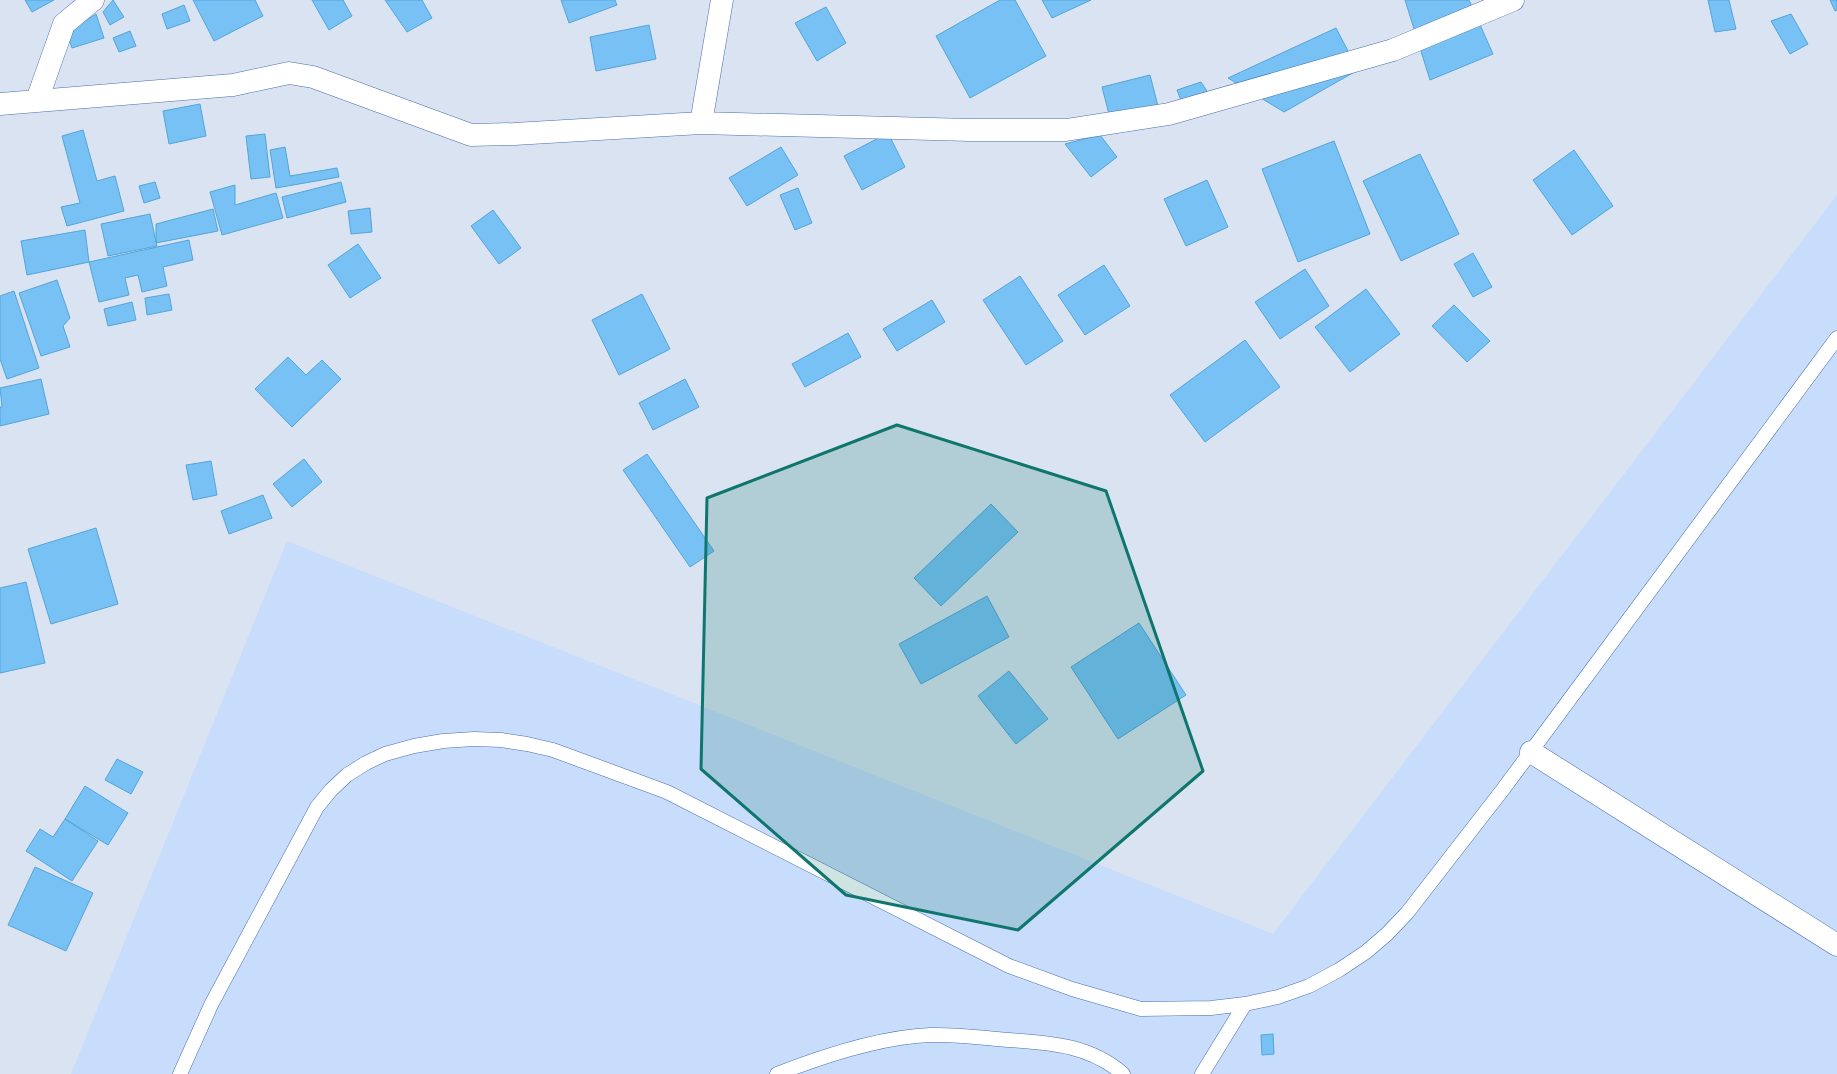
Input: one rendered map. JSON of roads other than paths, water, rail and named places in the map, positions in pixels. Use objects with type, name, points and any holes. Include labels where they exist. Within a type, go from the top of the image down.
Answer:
[{"type":"street","points":[[37,100],[64,24],[93,0]]},
{"type":"street","points":[[701,123],[722,0]]},
{"type":"street","points":[[0,104],[233,85],[289,73],[313,77],[471,135],[514,134],[701,123],[970,130],[1066,130],[1168,114],[1385,52],[1513,0]]},
{"type":"street","points":[[1531,752],[1837,945]]},
{"type":"lane","points":[[180,1074],[211,1005],[305,826],[317,807],[331,790],[360,767],[385,754],[414,746],[444,741],[474,739],[500,740],[553,750],[667,792],[1009,966],[1072,989],[1141,1009],[1211,1008],[1244,1004],[1278,997],[1309,986],[1355,960],[1388,934],[1407,913],[1531,752],[1837,338]]},
{"type":"lane","points":[[1202,1074],[1244,1004]]},
{"type":"lane","points":[[777,1074],[809,1062],[849,1050],[930,1035],[1060,1044],[1095,1055],[1114,1066],[1123,1074]]}]
